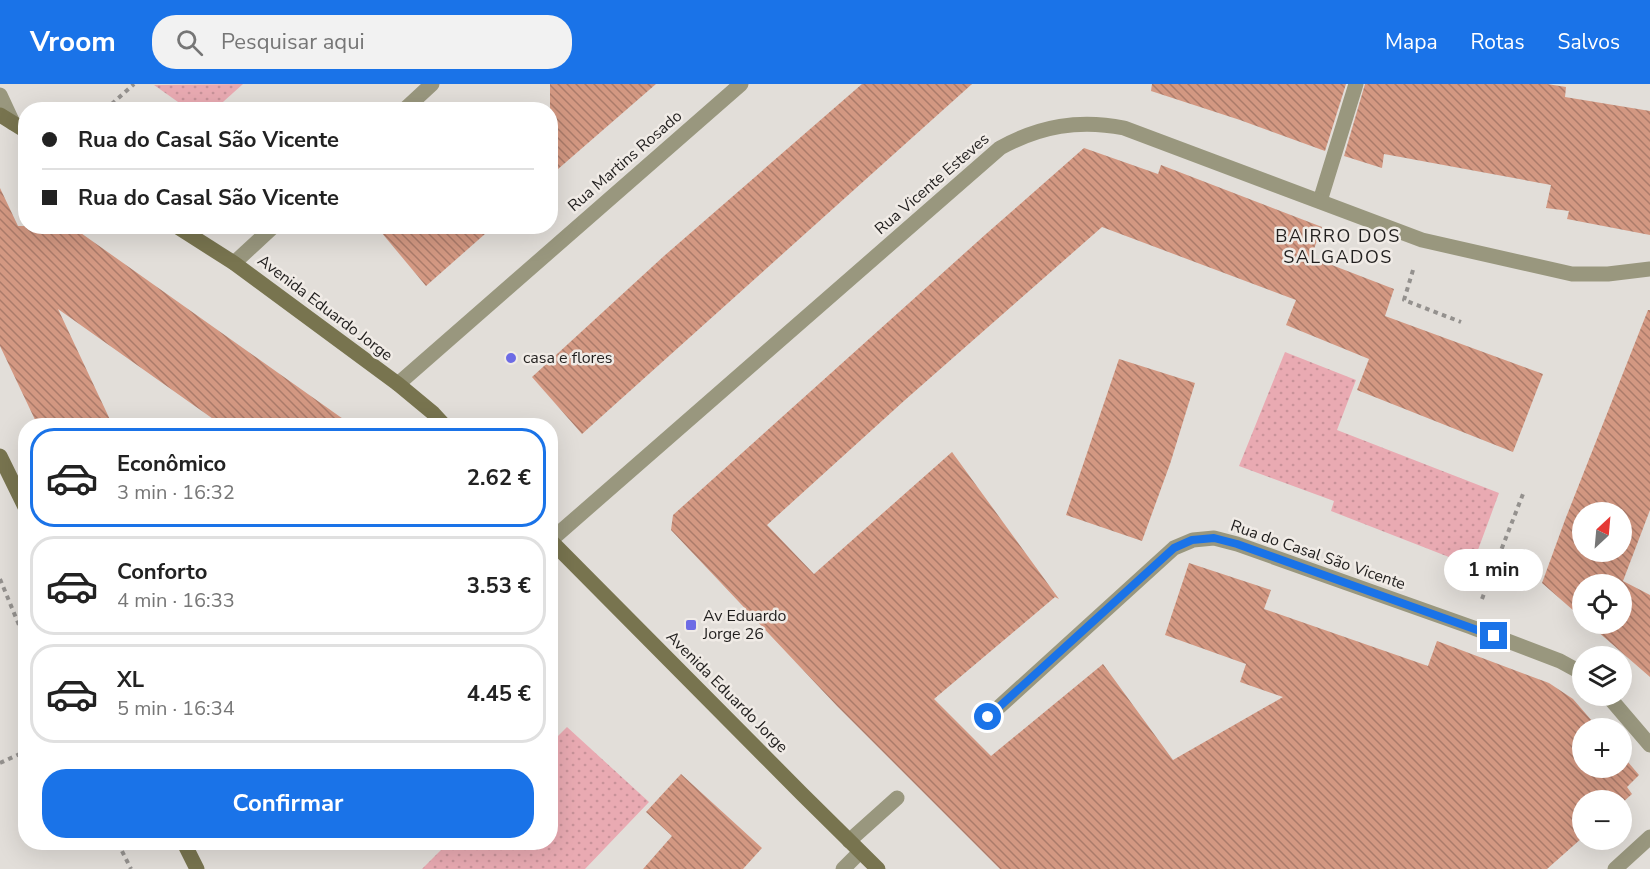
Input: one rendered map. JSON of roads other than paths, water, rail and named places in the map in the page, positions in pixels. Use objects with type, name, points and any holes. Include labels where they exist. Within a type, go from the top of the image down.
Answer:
[{"type":"main road","name":"Avenida Eduardo Jorge","points":[[189,234],[234,263],[398,384],[438,418]]},
{"type":"main road","points":[[0,456],[18,493]]},
{"type":"main road","name":"Avenida Eduardo Jorge","points":[[558,547],[878,869]]},
{"type":"main road","points":[[188,850],[197,869]]},
{"type":"street","points":[[413,102],[432,84]]},
{"type":"street","name":"Rua Martins Rosado","points":[[398,384],[741,84]]},
{"type":"street","points":[[1320,201],[1356,84]]},
{"type":"street","points":[[0,95],[13,123]]},
{"type":"street","name":"Rua Vicente Esteves","points":[[558,534],[1000,148],[1016,139],[1051,127],[1096,123],[1124,128],[1422,240],[1572,274],[1608,274],[1650,269]]},
{"type":"street","points":[[234,263],[265,234]]},
{"type":"street","name":"Rua do Casal São Vicente","points":[[988,717],[1174,548],[1192,540],[1214,538],[1237,544],[1472,627],[1572,668]]},
{"type":"street","points":[[1617,706],[1650,745]]},
{"type":"street","points":[[843,869],[855,846],[897,798]]},
{"type":"street","points":[[1615,869],[1650,837]]},
{"type":"place","name":"casa e flores","points":[[511,358]]},
{"type":"place","name":"Av Eduardo Jorge 26","points":[[691,625]]},
{"type":"district","name":"BAIRRO DOS SALGADOS","points":[[1338,246]]}]
